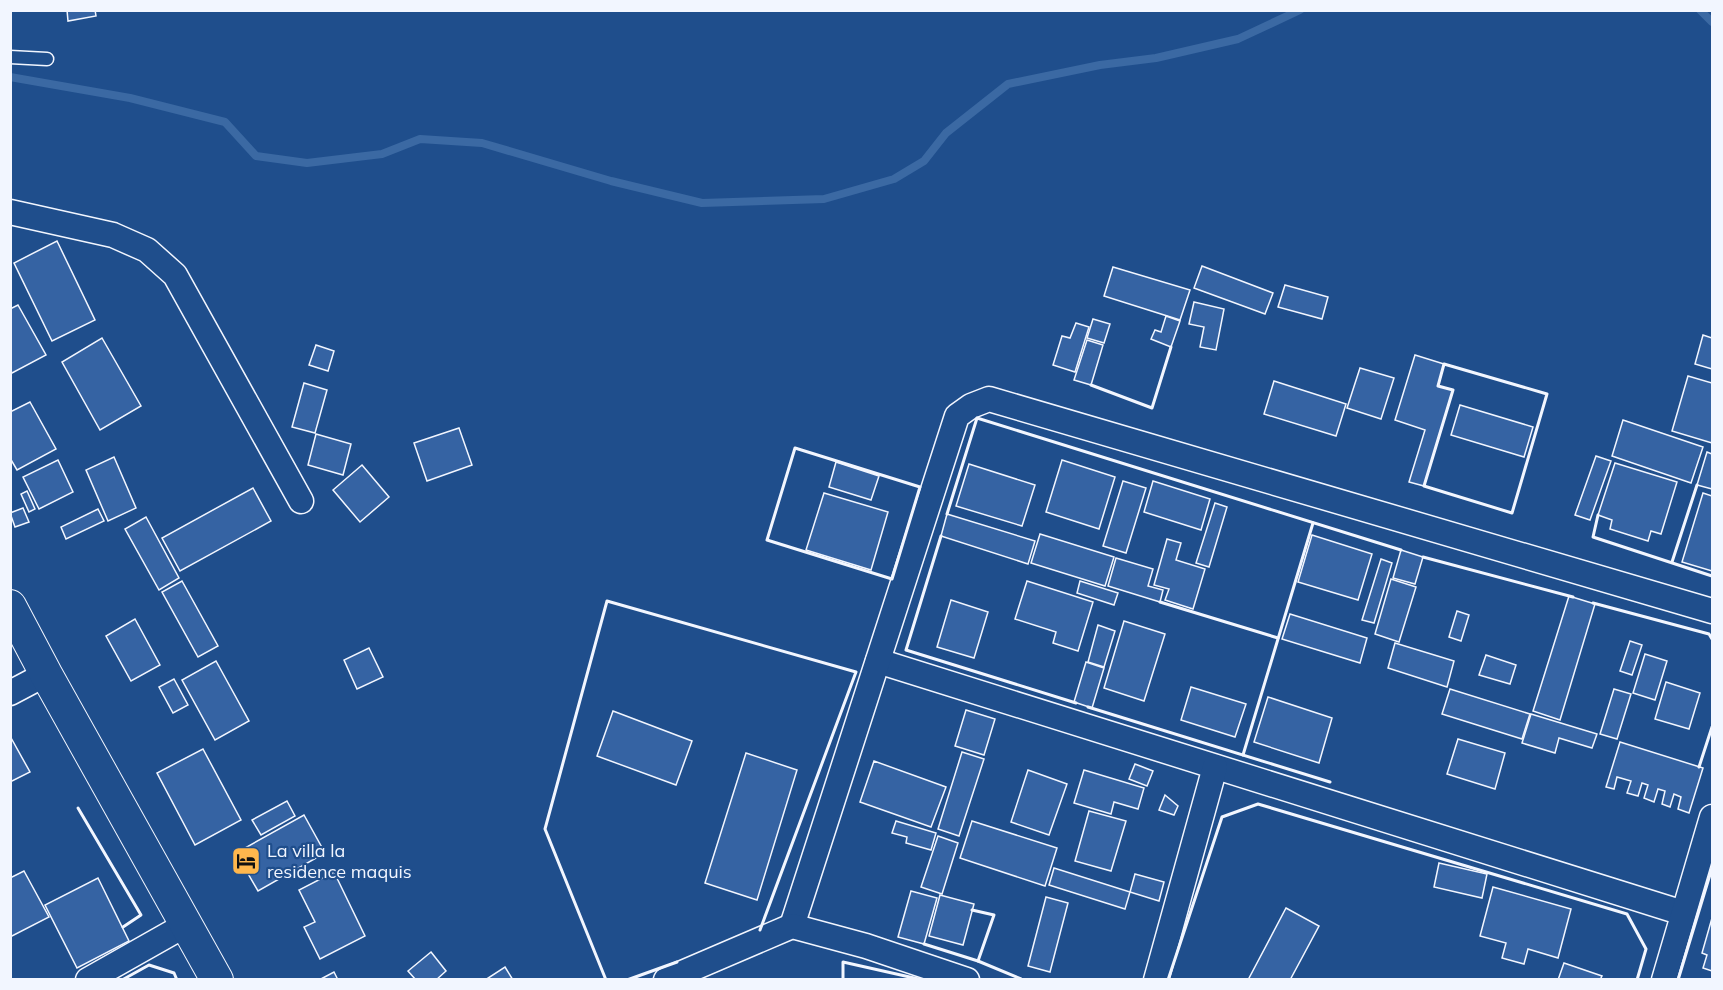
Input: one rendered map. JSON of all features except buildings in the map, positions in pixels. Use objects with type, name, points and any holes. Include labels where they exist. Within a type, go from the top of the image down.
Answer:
[{"type":"street","points":[[10,212],[113,235],[147,250],[176,275],[301,501]]},
{"type":"street","points":[[792,926],[957,416],[971,406],[988,399],[1713,611]]},
{"type":"street","points":[[10,606],[217,980]]},
{"type":"street","points":[[878,661],[1683,913]]},
{"type":"street","points":[[10,693],[46,674]]},
{"type":"street","points":[[1156,980],[1215,767]]},
{"type":"street","points":[[1664,980],[1713,817]]},
{"type":"street","points":[[88,980],[187,924]]},
{"type":"street","points":[[666,980],[792,926],[866,946],[968,980]]},
{"type":"lane","points":[[10,57],[47,59]]},
{"type":"waterway","points":[[10,77],[130,98],[225,122],[256,156],[307,163],[382,154],[420,139],[482,143],[611,181],[702,203],[824,199],[894,179],[924,161],[946,133],[1008,84],[1100,65],[1156,58],[1238,39],[1300,10]]},
{"type":"waterway","points":[[1700,10],[1712,22]]},
{"type":"wall","points":[[1091,385],[1152,408],[1171,347]]},
{"type":"wall","points":[[1444,364],[1547,394],[1512,513],[1424,486],[1453,390],[1438,386],[1444,364]]},
{"type":"wall","points":[[947,514],[977,418],[1401,550]]},
{"type":"wall","points":[[795,448],[920,487],[892,579],[767,540],[795,448]]},
{"type":"wall","points":[[1672,562],[1697,485]]},
{"type":"wall","points":[[1598,515],[1593,537],[1712,576]]},
{"type":"wall","points":[[1243,755],[1313,523]]},
{"type":"wall","points":[[941,536],[906,650],[1076,703]]},
{"type":"wall","points":[[1423,557],[1573,597]]},
{"type":"wall","points":[[606,980],[545,829],[607,601],[856,672],[760,930]]},
{"type":"wall","points":[[1160,602],[1278,638]]},
{"type":"wall","points":[[1593,603],[1709,634],[1712,639]]},
{"type":"wall","points":[[1088,707],[1330,782]]},
{"type":"wall","points":[[1699,767],[1712,727]]},
{"type":"wall","points":[[1168,980],[1222,817],[1258,804],[1627,914],[1646,949],[1637,980]]},
{"type":"wall","points":[[78,808],[141,915],[123,927]]},
{"type":"wall","points":[[1678,980],[1712,868]]},
{"type":"wall","points":[[972,910],[994,915],[978,961]]},
{"type":"wall","points":[[924,944],[978,961],[1021,979]]},
{"type":"wall","points":[[627,980],[677,962]]},
{"type":"wall","points":[[843,980],[843,962],[923,980]]},
{"type":"wall","points":[[122,980],[149,965],[174,973],[177,980]]},
{"type":"place","name":"La villa la residence maquis","points":[[246,861]]}]
